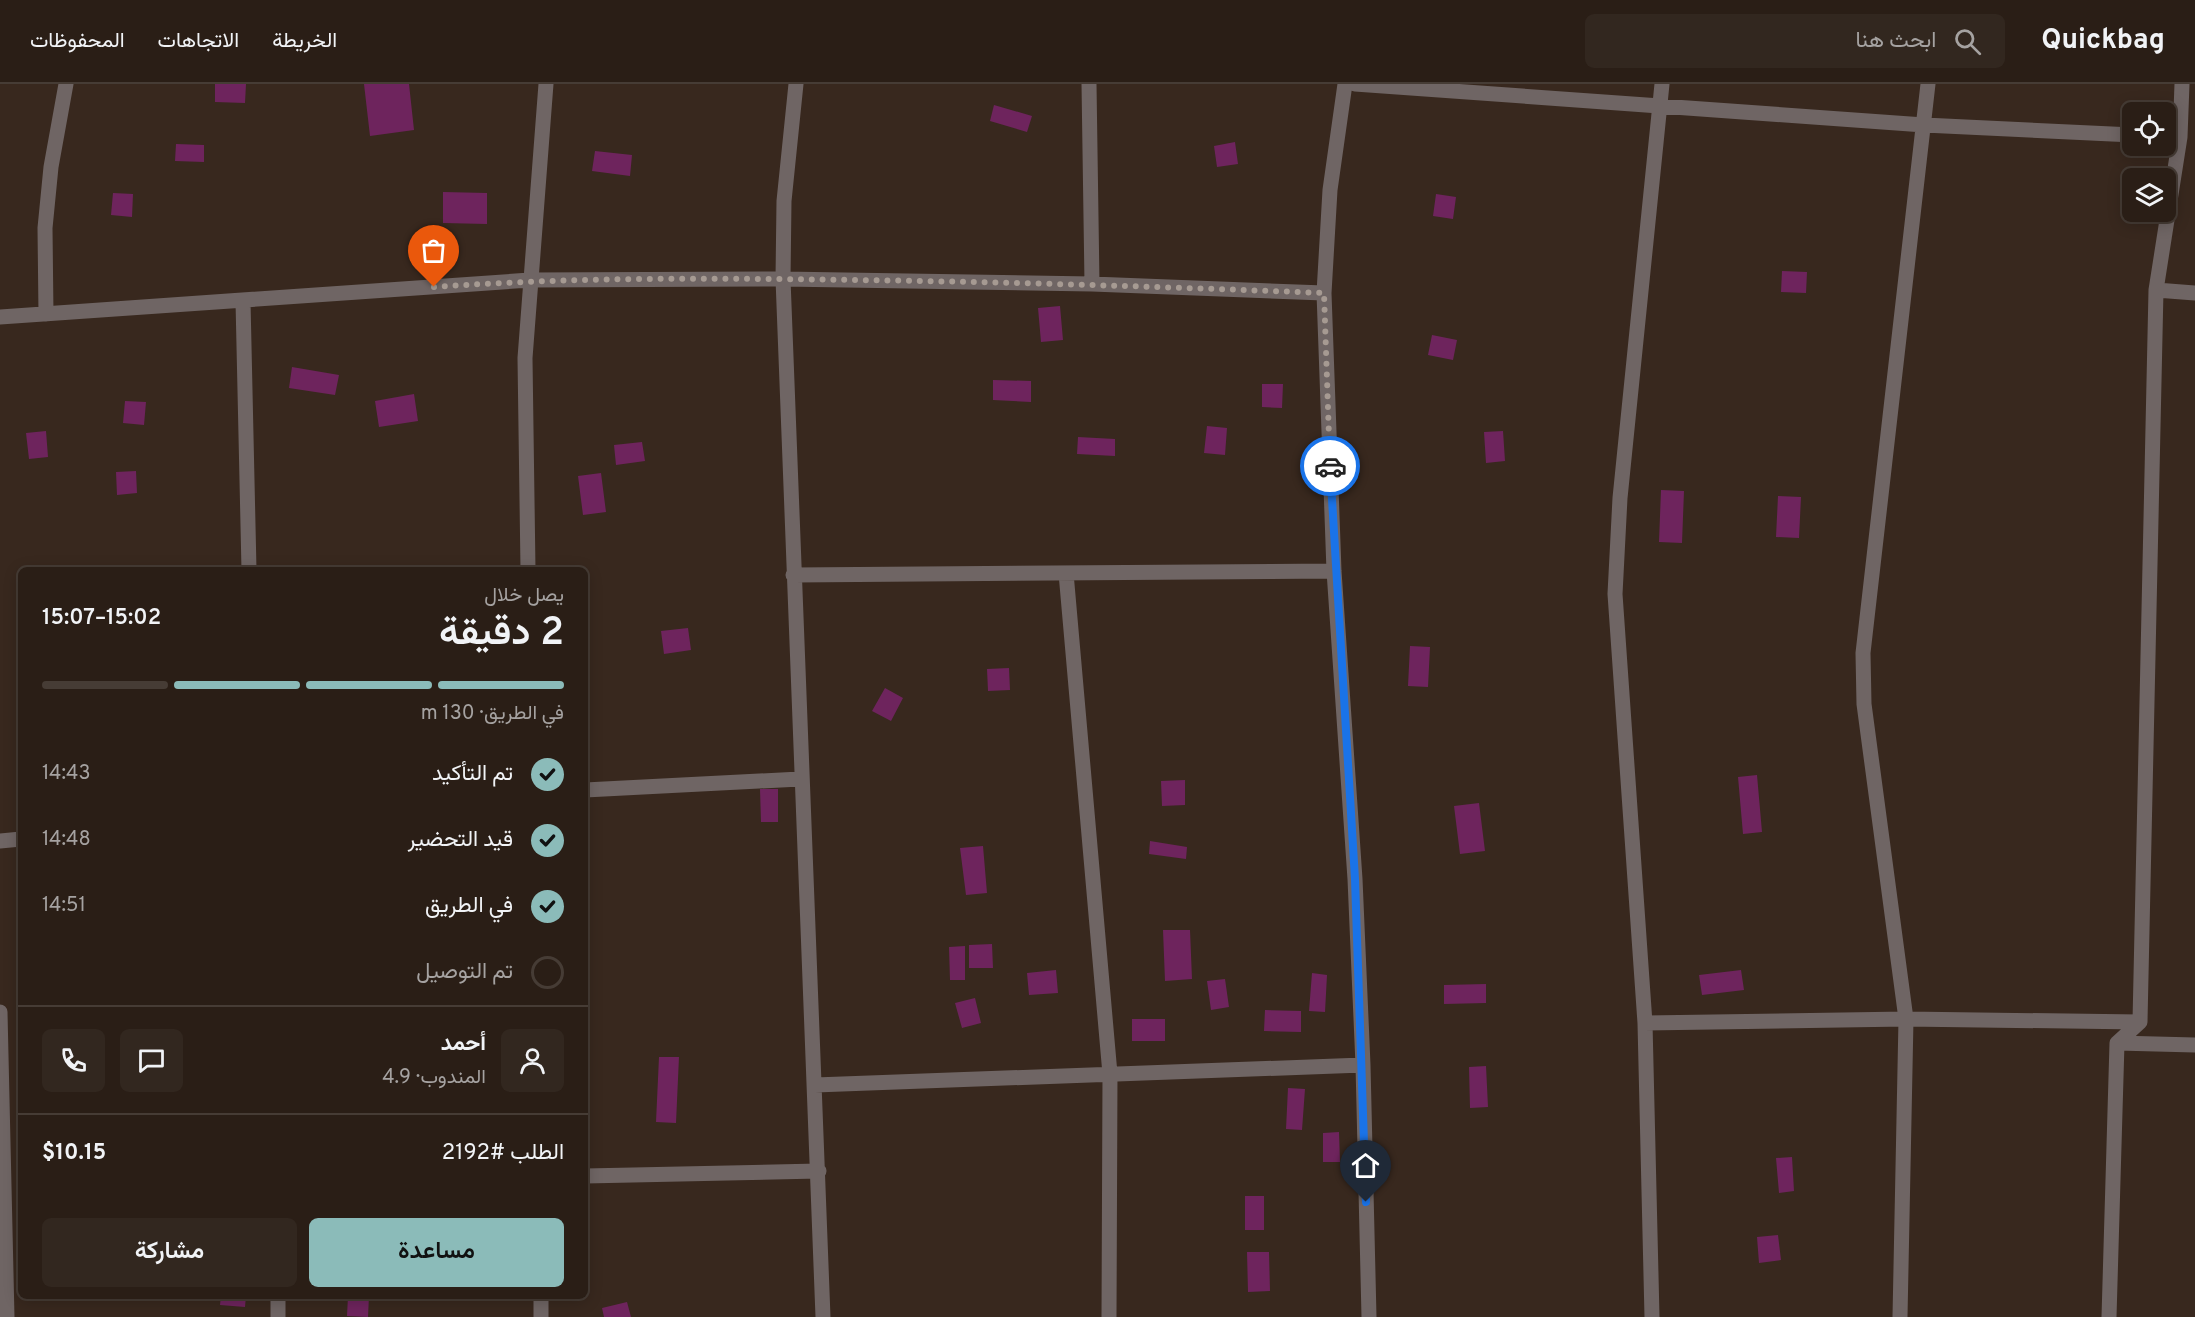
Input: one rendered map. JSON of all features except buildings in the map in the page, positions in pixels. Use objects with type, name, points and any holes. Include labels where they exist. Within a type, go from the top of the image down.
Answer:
[{"type":"street","points":[[46,314],[45,228],[51,167],[66,84]]},
{"type":"street","points":[[528,567],[524,425],[530,280],[546,84]]},
{"type":"street","points":[[796,84],[784,201],[783,279],[800,779],[819,1171],[823,1317]]},
{"type":"street","points":[[1089,84],[1092,284]]},
{"type":"street","points":[[1345,84],[1330,190],[1324,293],[1334,571],[1355,879],[1363,1065],[1369,1317]]},
{"type":"street","points":[[1355,84],[1924,125],[2122,134]]},
{"type":"street","points":[[1652,1317],[1645,1023],[1615,594],[1620,498],[1662,84]]},
{"type":"street","points":[[1900,1317],[1906,1019],[1864,704],[1863,653],[1928,84]]},
{"type":"street","points":[[2176,119],[2182,84]]},
{"type":"street","points":[[2109,1317],[2117,1043],[2140,1022],[2156,290],[2171,156]]},
{"type":"street","points":[[0,317],[530,280],[783,279],[1092,284],[1324,293]]},
{"type":"street","points":[[2156,290],[2195,294]]},
{"type":"street","points":[[243,301],[249,567]]},
{"type":"street","points":[[793,575],[1334,571]]},
{"type":"street","points":[[1066,573],[1110,1074],[1109,1317]]},
{"type":"street","points":[[588,790],[800,779]]},
{"type":"street","points":[[0,841],[18,839]]},
{"type":"street","points":[[0,1012],[10,1278],[8,1317]]},
{"type":"street","points":[[1645,1023],[1906,1019],[2140,1022]]},
{"type":"street","points":[[2117,1043],[2195,1045]]},
{"type":"street","points":[[815,1085],[1363,1065]]},
{"type":"street","points":[[588,1176],[819,1171]]},
{"type":"street","points":[[278,1299],[278,1317]]},
{"type":"street","points":[[541,1299],[541,1317]]},
{"type":"way so far","points":[[434,287],[530,280],[783,279],[1092,284],[1324,293],[1330,466]]},
{"type":"route","points":[[1330,466],[1334,571],[1355,879],[1366,1202]]}]
